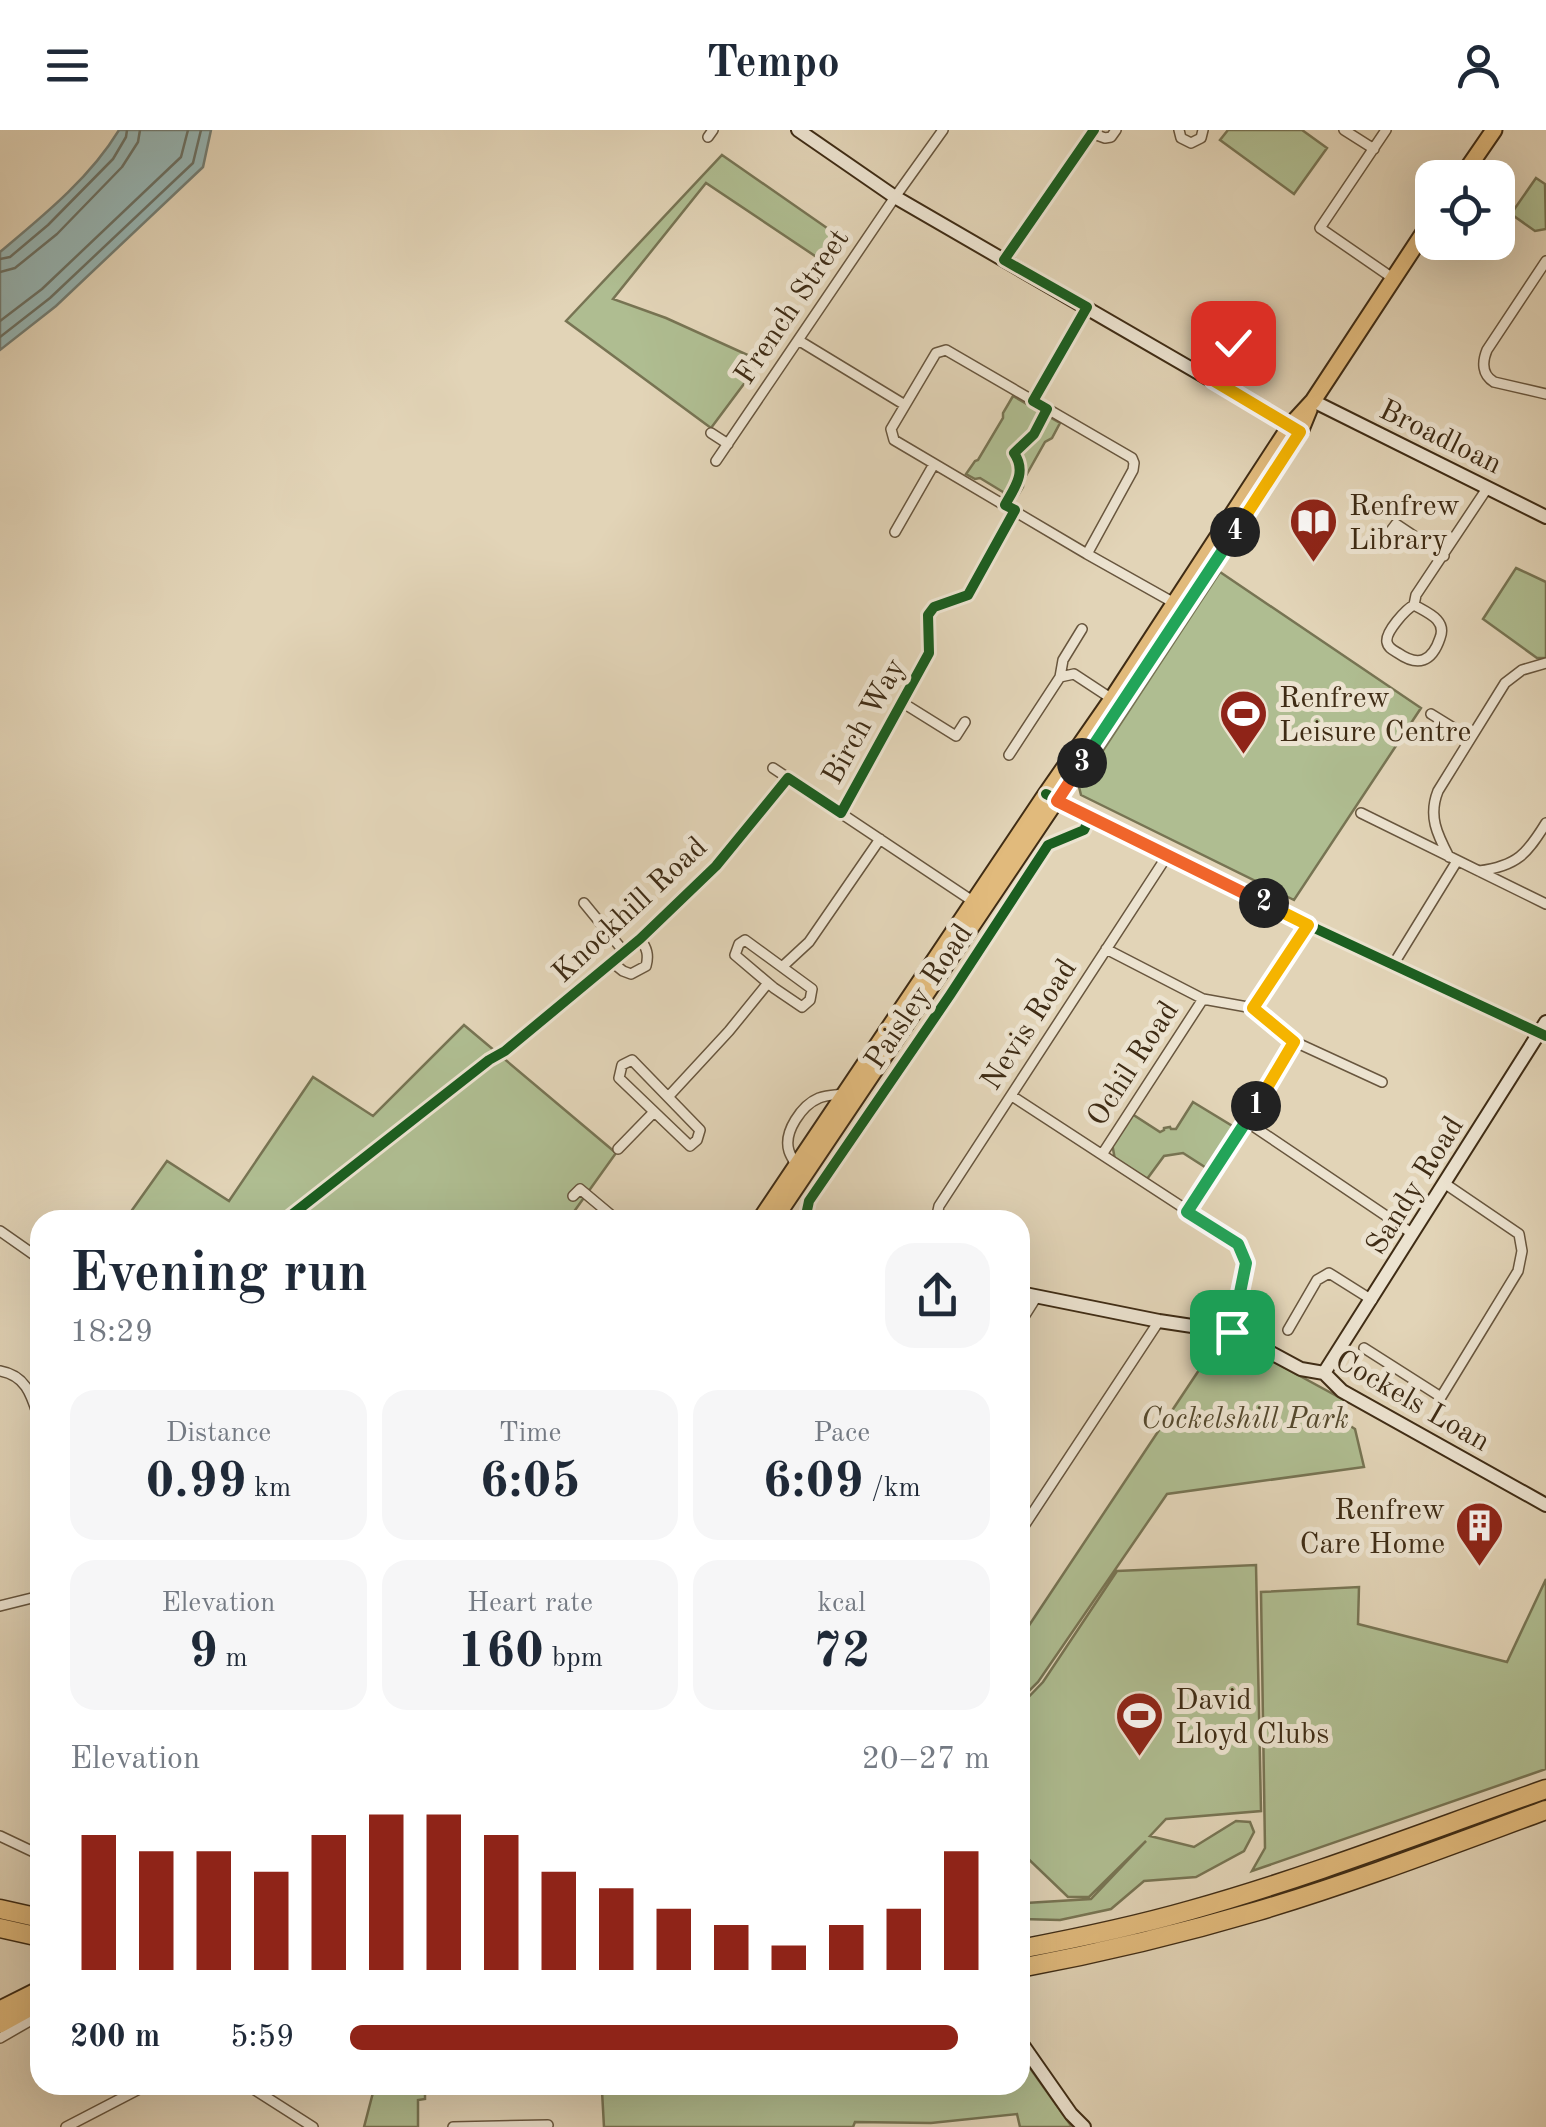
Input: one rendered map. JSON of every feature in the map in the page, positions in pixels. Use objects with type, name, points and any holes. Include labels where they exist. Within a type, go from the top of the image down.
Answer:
[{"type":"highway","points":[[1030,1947],[1193,1910],[1546,1789]]},
{"type":"highway","points":[[1030,1966],[1258,1911],[1546,1810]]},
{"type":"highway","points":[[0,1909],[30,1916]]},
{"type":"highway","points":[[0,1928],[30,1935]]},
{"type":"main road","points":[[1473,160],[1494,130]]},
{"type":"main road","name":"Paisley Road","points":[[781,1210],[1415,246]]},
{"type":"main road","name":"Paisley Road","points":[[1051,798],[1112,699],[1181,603]]},
{"type":"main road","name":"Paisley Road","points":[[767,1210],[979,906]]},
{"type":"main road","points":[[0,2009],[30,1994]]},
{"type":"main road","points":[[0,2025],[30,2008]]},
{"type":"street","points":[[798,130],[895,197],[1295,429]]},
{"type":"street","name":"French Street","points":[[716,462],[943,130]]},
{"type":"street","points":[[1004,260],[1092,132],[1104,138],[1111,137],[1116,130]]},
{"type":"street","points":[[1177,131],[1191,144],[1201,138],[1203,130]]},
{"type":"street","points":[[1344,130],[1374,149]]},
{"type":"street","points":[[1386,130],[1320,228],[1394,279]]},
{"type":"street","points":[[1546,261],[1487,350],[1483,364],[1488,378],[1494,382],[1546,394]]},
{"type":"street","points":[[1033,401],[1087,307]]},
{"type":"street","points":[[798,340],[905,405]]},
{"type":"street","points":[[1213,380],[1233,343]]},
{"type":"street","points":[[1087,554],[1133,470],[1132,458],[946,350],[936,354],[891,429],[894,440],[1087,554],[1181,603]]},
{"type":"street","name":"Broadloan","points":[[1313,401],[1545,514]]},
{"type":"street","points":[[711,433],[728,444]]},
{"type":"street","points":[[894,532],[934,464]]},
{"type":"street","points":[[1414,605],[1437,618],[1442,635],[1429,657],[1410,661],[1389,648],[1388,636],[1405,610],[1414,605],[1416,595],[1488,487]]},
{"type":"street","name":"Birch Way","points":[[841,812],[929,653],[928,615],[934,607],[968,595],[1015,510]]},
{"type":"street","points":[[1387,536],[1396,524],[1444,556]]},
{"type":"street","points":[[1008,756],[1060,677],[1063,660],[1082,629]]},
{"type":"street","points":[[1453,859],[1435,830],[1434,801],[1510,678],[1546,663]]},
{"type":"street","points":[[1060,677],[1074,674],[1112,699]]},
{"type":"street","points":[[902,703],[956,736],[965,722]]},
{"type":"street","points":[[1431,714],[1470,738]]},
{"type":"street","points":[[773,768],[979,906]]},
{"type":"street","name":"Knockhill Road","points":[[489,1060],[640,940],[716,866],[788,778]]},
{"type":"street","points":[[1051,798],[1308,925],[1544,1030]]},
{"type":"street","points":[[1361,813],[1546,904]]},
{"type":"street","name":"Paisley Road","points":[[807,1210],[809,1201],[1048,845],[1084,830],[1090,818]]},
{"type":"street","points":[[1479,872],[1516,861],[1546,823]]},
{"type":"street","points":[[618,1150],[730,1031],[781,967],[810,942],[880,839]]},
{"type":"street","name":"Nevis Road","points":[[937,1210],[1167,856]]},
{"type":"street","points":[[1393,965],[1453,859]]},
{"type":"street","name":"Knockhill Road","points":[[584,903],[625,952]]},
{"type":"street","points":[[1253,1008],[1308,925]]},
{"type":"street","name":"Knockhill Road","points":[[613,963],[631,974],[646,966],[646,947],[640,940]]},
{"type":"street","points":[[745,940],[781,967],[812,989],[810,1000],[802,1007],[735,955],[739,944],[745,940]]},
{"type":"street","points":[[1106,948],[1202,999],[1253,1008],[1294,1042],[1382,1082]]},
{"type":"street","name":"Ochil Road","points":[[1102,1153],[1202,999]]},
{"type":"street","name":"Sandy Road","points":[[1324,1374],[1544,1030]]},
{"type":"street","points":[[1187,1212],[1294,1042]]},
{"type":"street","points":[[632,1060],[668,1097],[700,1130],[690,1146],[620,1078],[622,1064],[632,1060]]},
{"type":"street","points":[[797,1166],[788,1142],[802,1111],[823,1096],[845,1094]]},
{"type":"street","points":[[1012,1096],[1238,1244],[1246,1263],[1232,1332]]},
{"type":"street","points":[[1247,1122],[1412,1234]]},
{"type":"street","points":[[1364,1348],[1440,1397],[1518,1272],[1522,1251],[1519,1234],[1444,1183]]},
{"type":"street","points":[[574,1196],[580,1190],[604,1210]]},
{"type":"street","points":[[0,1231],[30,1251]]},
{"type":"street","points":[[1288,1330],[1317,1280],[1329,1274],[1372,1300]]},
{"type":"street","name":"Cockels Loan","points":[[1030,1295],[1232,1332],[1302,1369],[1324,1374],[1342,1392],[1546,1504]]},
{"type":"street","points":[[1030,1308],[1038,1296]]},
{"type":"street","points":[[1030,1517],[1160,1321]]},
{"type":"street","points":[[0,1371],[22,1380],[30,1391]]},
{"type":"street","points":[[0,1606],[30,1598]]},
{"type":"street","points":[[0,1836],[30,1850]]},
{"type":"street","points":[[0,2038],[30,2021]]},
{"type":"street","points":[[1030,2055],[1084,2127]]},
{"type":"street","points":[[66,2127],[128,2095]]},
{"type":"street","points":[[263,2095],[313,2127]]},
{"type":"street","points":[[454,2127],[548,2125]]},
{"type":"green space","points":[[1228,130],[1302,130],[1327,148],[1294,194],[1220,140]]},
{"type":"green space","points":[[722,155],[840,237],[824,262],[706,183],[613,299],[761,361],[711,428],[566,321]]},
{"type":"green space","points":[[1536,178],[1545,184],[1546,229],[1535,231],[1515,217],[1515,208]]},
{"type":"green space","points":[[1013,396],[1060,423],[1052,438],[1045,442],[1014,502],[980,478],[966,474],[978,460]]},
{"type":"green space","points":[[1516,568],[1546,582],[1546,658],[1537,658],[1483,619]]},
{"type":"green space","name":"Renfrew Leisure Centre","points":[[1220,572],[1421,708],[1294,900],[1081,795],[1079,787]]},
{"type":"green space","points":[[464,1025],[616,1153],[575,1210],[132,1210],[167,1161],[229,1201],[313,1077],[373,1116]]},
{"type":"green space","points":[[1193,1102],[1234,1127],[1208,1169],[1183,1153],[1164,1156],[1147,1179],[1115,1160],[1112,1143],[1132,1114],[1160,1132],[1164,1128],[1176,1129]]},
{"type":"green space","name":"Cockelshill Park","points":[[1223,1334],[1344,1400],[1336,1417],[1355,1429],[1364,1467],[1167,1494],[1030,1690],[1030,1624]]},
{"type":"green space","name":"David Lloyd Clubs","points":[[1256,1565],[1261,1811],[1166,1819],[1150,1836],[1194,1847],[1236,1821],[1250,1822],[1254,1832],[1244,1851],[1196,1877],[1144,1881],[1111,1909],[1060,1920],[1030,1919],[1030,1903],[1091,1899],[1146,1841],[1089,1897],[1068,1897],[1030,1861],[1030,1696],[1117,1571]]},
{"type":"green space","points":[[1546,1579],[1546,1769],[1252,1871],[1265,1848],[1261,1592],[1359,1587],[1358,1624],[1507,1662]]},
{"type":"green space","points":[[1030,2068],[1072,2127],[1020,2127],[1017,2114],[931,2123],[855,2122],[853,2127],[604,2127],[602,2095],[1030,2095]]},
{"type":"green space","points":[[372,2095],[425,2095],[425,2099],[418,2100],[418,2127],[364,2127]]},
{"type":"water","points":[[119,130],[211,130],[203,167],[56,306],[0,350],[0,252],[80,180]]},
{"type":"cycle path","points":[[298,1210],[505,1051],[640,939],[716,866],[788,778],[841,813],[929,653],[928,615],[934,607],[968,595],[1015,510],[1005,505],[1020,473],[1014,453],[1034,434],[1047,409],[1033,401],[1087,307],[1004,260],[1094,130]]},
{"type":"cycle path","points":[[1046,794],[1308,925],[1546,1036]]},
{"type":"cycle path","points":[[807,1210],[809,1201],[1048,845],[1084,830],[1090,817]]},
{"type":"place","name":"Renfrew Library","points":[[1314,564]]},
{"type":"place","name":"Renfrew Leisure Centre","points":[[1244,756]]},
{"type":"place","name":"Renfrew Care Home","points":[[1480,1568]]},
{"type":"place","name":"David Lloyd Clubs","points":[[1140,1758]]},
{"type":"route","points":[[1232,1332],[1246,1263],[1238,1244],[1187,1212],[1294,1042],[1253,1008],[1308,925],[1057,801],[1300,432],[1213,380],[1233,343]]}]
